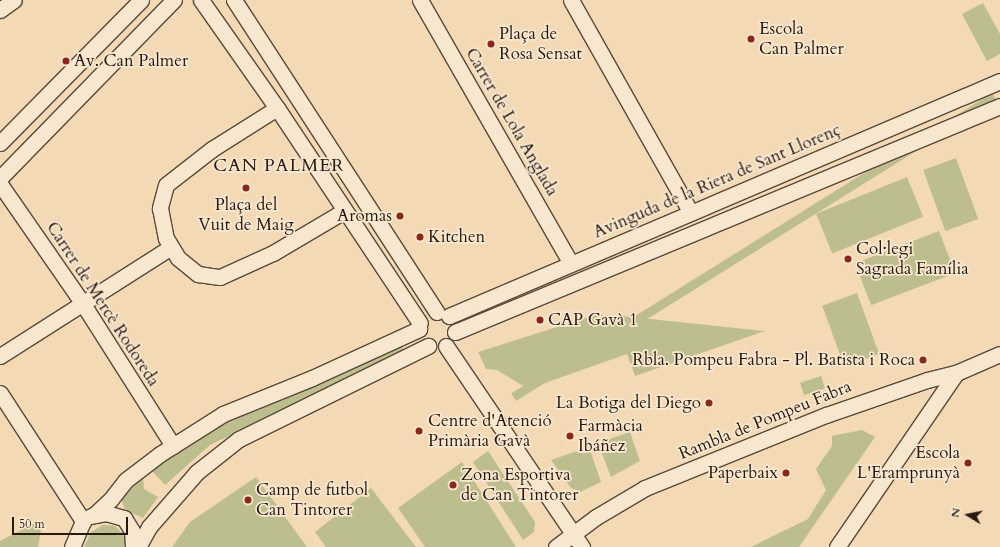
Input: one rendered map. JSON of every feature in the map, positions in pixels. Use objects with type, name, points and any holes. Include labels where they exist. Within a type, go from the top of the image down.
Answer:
[{"type":"street","points":[[0,10],[14,0]]},
{"type":"street","points":[[0,143],[141,0]]},
{"type":"street","points":[[0,178],[174,0]]},
{"type":"street","points":[[202,0],[277,108],[419,326],[420,337],[428,346],[437,348],[446,346],[455,332],[1000,106]]},
{"type":"street","points":[[234,0],[455,332]]},
{"type":"street","name":"Carrer de Lola Anglada","points":[[420,0],[571,264]]},
{"type":"street","points":[[571,0],[691,212]]},
{"type":"street","name":"Avinguda de la Riera de Sant Llorenç","points":[[443,314],[571,264],[1000,81]]},
{"type":"street","points":[[277,108],[212,149],[166,185],[160,208],[166,238],[178,258],[198,274],[220,277],[273,253],[344,211]]},
{"type":"street","name":"Carrer de Mercè Rodoreda","points":[[0,184],[83,304],[173,446]]},
{"type":"street","points":[[0,356],[171,247]]},
{"type":"street","points":[[72,547],[89,518],[111,499],[126,480],[173,446],[223,414],[312,378],[419,326],[427,314],[443,314]]},
{"type":"street","points":[[138,547],[149,527],[197,472],[239,439],[428,346]]},
{"type":"street","points":[[446,346],[578,541]]},
{"type":"street","name":"Rambla de Pompeu Fabra","points":[[556,547],[578,541],[596,517],[645,488],[832,413],[927,380],[956,373],[1000,354]]},
{"type":"street","points":[[837,547],[956,373]]},
{"type":"street","points":[[0,393],[89,518]]},
{"type":"street","points":[[89,518],[106,513],[124,518],[132,531],[133,547]]},
{"type":"green space","points":[[983,3],[1000,34],[1000,54],[987,61],[962,14]]},
{"type":"green space","points":[[992,93],[997,101],[516,401],[511,393]]},
{"type":"green space","points":[[956,158],[978,219],[945,231],[923,170]]},
{"type":"green space","points":[[907,177],[923,217],[832,254],[816,214]]},
{"type":"green space","points":[[939,231],[955,273],[871,305],[855,263]]},
{"type":"green space","points":[[857,293],[879,354],[844,367],[822,306]]},
{"type":"green space","points":[[595,315],[622,316],[765,331],[635,376],[627,354],[528,389],[497,370],[486,369],[478,352]]},
{"type":"green space","points":[[400,344],[405,353],[210,445],[165,485],[151,470],[203,430]]},
{"type":"green space","points":[[821,376],[825,388],[804,395],[800,383]]},
{"type":"green space","points":[[862,430],[875,437],[799,547],[751,547],[808,519],[826,490],[816,469],[832,446],[832,436]]},
{"type":"green space","points":[[630,432],[640,461],[611,477],[598,443]]},
{"type":"green space","points":[[589,447],[601,482],[580,492],[571,488],[551,460]]},
{"type":"green space","points":[[488,451],[535,522],[534,532],[523,540],[473,462]]},
{"type":"green space","name":"Zona Esportiva de Can Tintorer","points":[[462,462],[516,547],[425,547],[398,508]]},
{"type":"green space","name":"Camp de futbol Can Tintorer","points":[[256,477],[307,547],[172,547],[190,522]]},
{"type":"green space","points":[[143,478],[144,489],[158,497],[143,518],[125,510],[122,502],[123,496]]},
{"type":"green space","points":[[371,488],[416,547],[326,547],[315,532]]},
{"type":"green space","points":[[35,523],[41,531],[38,547],[0,547],[0,541]]},
{"type":"green space","points":[[103,525],[115,526],[126,537],[127,547],[84,547],[91,532]]},
{"type":"place","name":"Escola Can Palmer","points":[[751,39]]},
{"type":"place","name":"Plaça de Rosa Sensat","points":[[491,44]]},
{"type":"place","name":"Av. Can Palmer","points":[[66,61]]},
{"type":"place","name":"Plaça del Vuit de Maig","points":[[246,188]]},
{"type":"place","name":"Aromas","points":[[400,216]]},
{"type":"place","name":"Kitchen","points":[[420,237]]},
{"type":"place","name":"Col·legi Sagrada Família","points":[[848,259]]},
{"type":"place","name":"CAP Gavà 1","points":[[540,320]]},
{"type":"place","name":"Rbla. Pompeu Fabra - Pl. Batista i Roca","points":[[923,360]]},
{"type":"place","name":"La Botiga del Diego","points":[[709,403]]},
{"type":"place","name":"Centre d'Atenció Primària Gavà","points":[[419,431]]},
{"type":"place","name":"Farmàcia Ibáñez","points":[[570,436]]},
{"type":"place","name":"Escola L'Eramprunyà","points":[[968,463]]},
{"type":"place","name":"Paperbaix","points":[[786,473]]},
{"type":"place","name":"Zona Esportiva de Can Tintorer","points":[[453,485]]},
{"type":"place","name":"Camp de futbol Can Tintorer","points":[[248,500]]},
{"type":"district","name":"CAN PALMER","points":[[279,166]]}]
